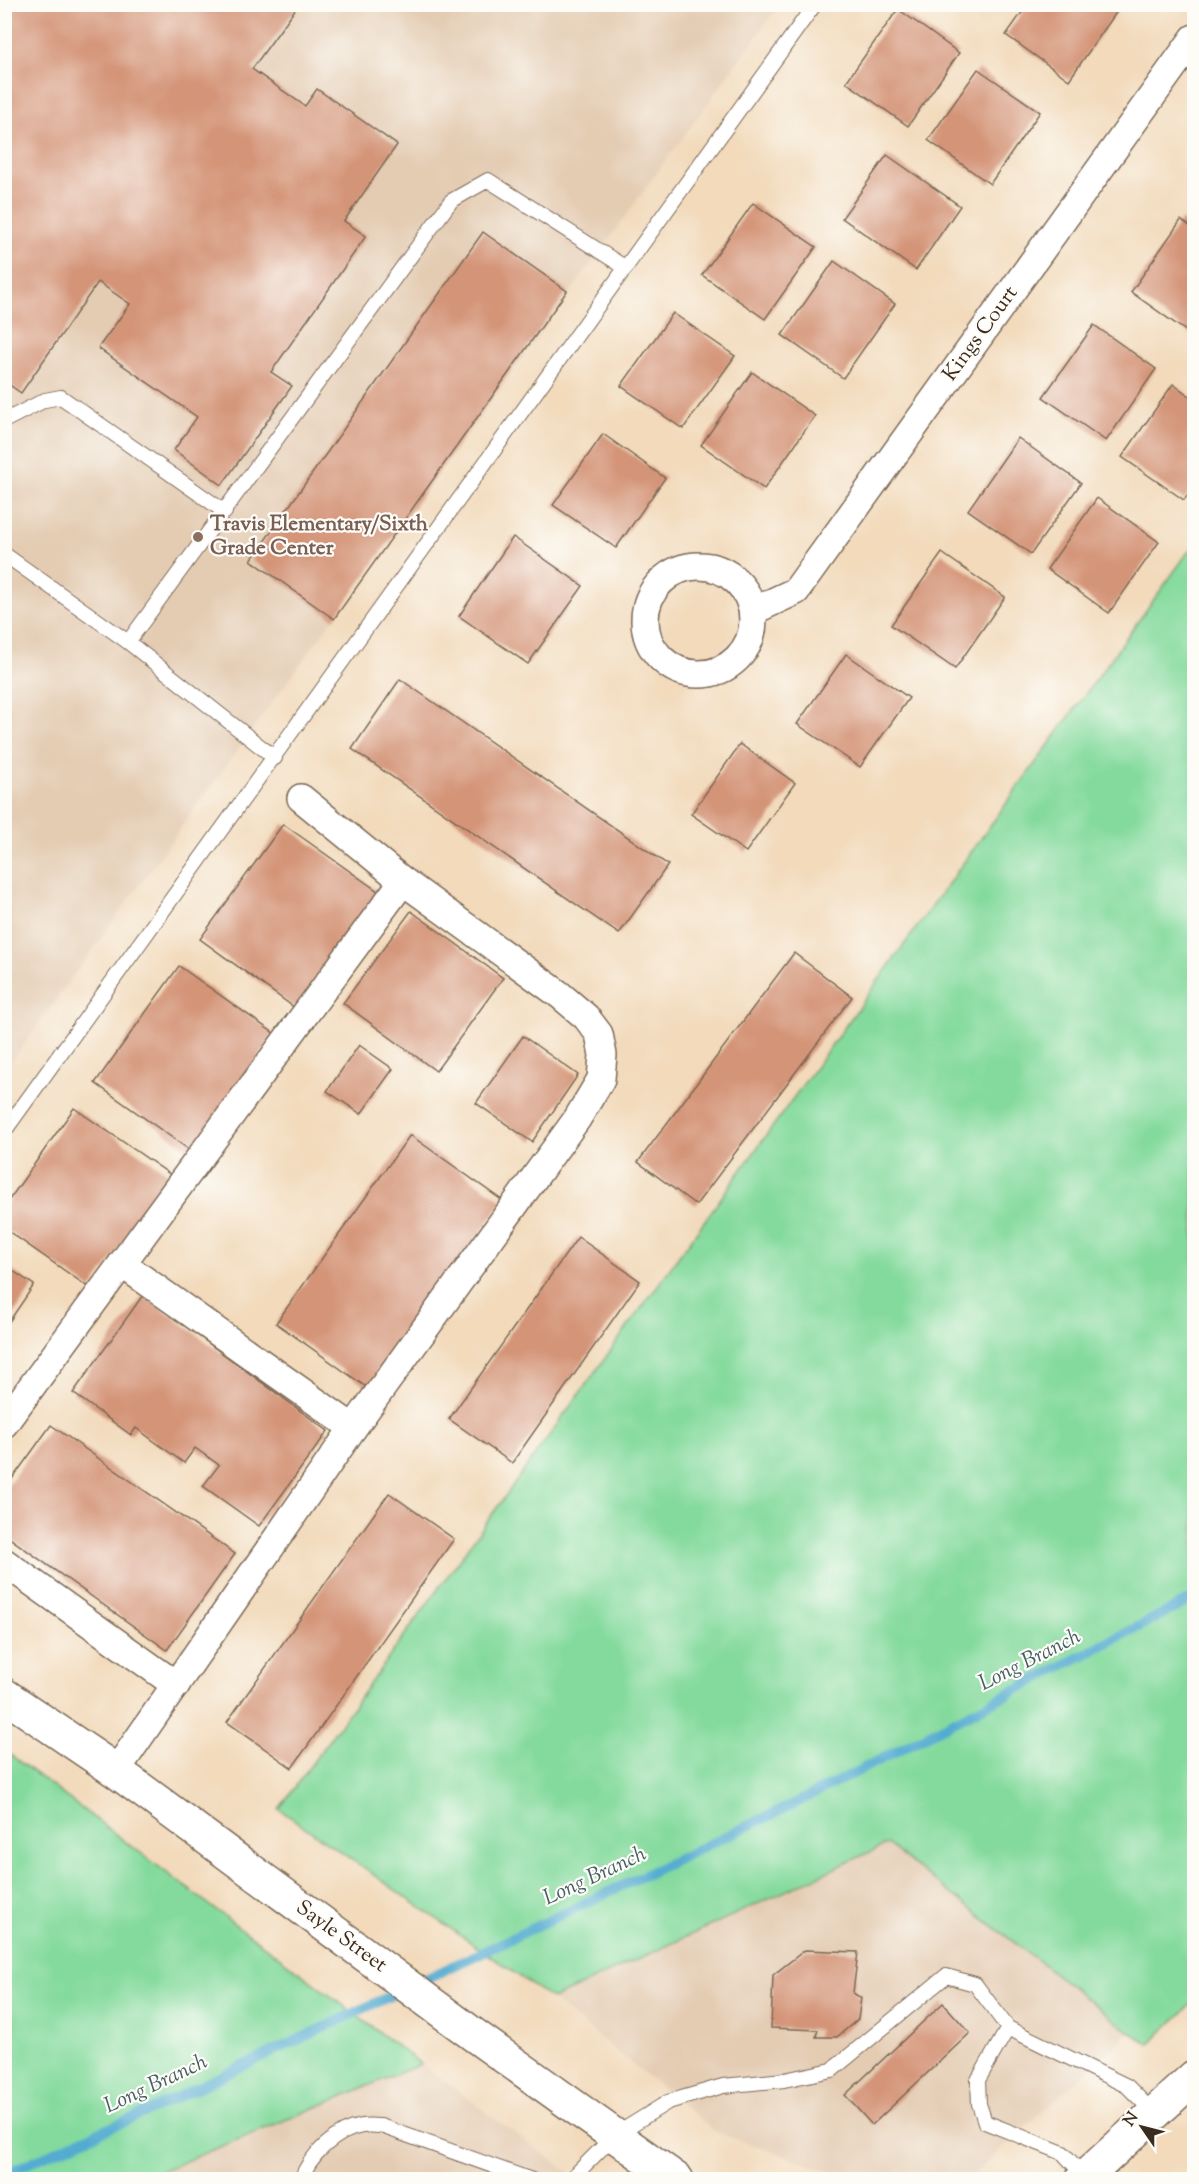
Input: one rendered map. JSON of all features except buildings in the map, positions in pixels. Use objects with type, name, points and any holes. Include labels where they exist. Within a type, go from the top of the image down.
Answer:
[{"type":"main road","name":"Sayle Street","points":[[4,1695],[116,1771],[474,2035],[677,2180]]},
{"type":"main road","points":[[1084,2178],[1194,2077]]},
{"type":"street","name":"Kings Court","points":[[753,610],[796,591],[1194,38]]},
{"type":"street","points":[[688,566],[706,566],[722,570],[730,575],[737,580],[747,594],[753,610],[753,629],[747,646],[735,661],[720,670],[702,675],[683,672],[667,664],[654,651],[646,635],[644,617],[648,599],[658,583],[688,566]]},
{"type":"street","points":[[116,1771],[353,1428],[577,1119],[601,1079],[603,1055],[599,1034],[577,1010],[560,995],[403,881],[301,798]]},
{"type":"street","points":[[4,1424],[403,881]]},
{"type":"street","points":[[122,1264],[353,1428]]},
{"type":"street","points":[[4,1562],[176,1685]]},
{"type":"lane","points":[[4,1132],[815,4]]},
{"type":"lane","points":[[128,642],[451,201],[488,180],[626,268]]},
{"type":"lane","points":[[4,421],[45,400],[61,397],[225,512]]},
{"type":"lane","points":[[4,554],[128,642],[275,758]]},
{"type":"lane","points":[[570,2180],[615,2135],[668,2102],[723,2086],[784,2080],[832,2070],[946,1976],[975,1984],[1008,2028],[1127,2086],[1155,2114]]},
{"type":"lane","points":[[1008,2028],[978,2079],[979,2104],[985,2122],[1063,2153],[1084,2178]]},
{"type":"lane","points":[[301,2180],[314,2157],[339,2134],[362,2126],[381,2126],[532,2180]]},
{"type":"shaded area","name":"Travis Elementary/Sixth Grade Center","points":[[5,5],[779,5],[5,1070]]},
{"type":"shaded area","points":[[887,1844],[1130,2032],[969,2179],[851,2179],[716,2132],[552,1999]]},
{"type":"shaded area","points":[[421,2064],[578,2179],[142,2180]]},
{"type":"green space","points":[[1194,544],[1194,2002],[1149,2044],[1130,2032],[887,1844],[552,1999],[279,1809]]},
{"type":"green space","points":[[4,1751],[421,2064],[142,2179],[5,2179]]},
{"type":"waterway","name":"Long Branch","points":[[4,2174],[144,2113],[798,1802],[1194,1598]]},
{"type":"place","name":"Travis Elementary/Sixth Grade Center","points":[[198,537]]}]
